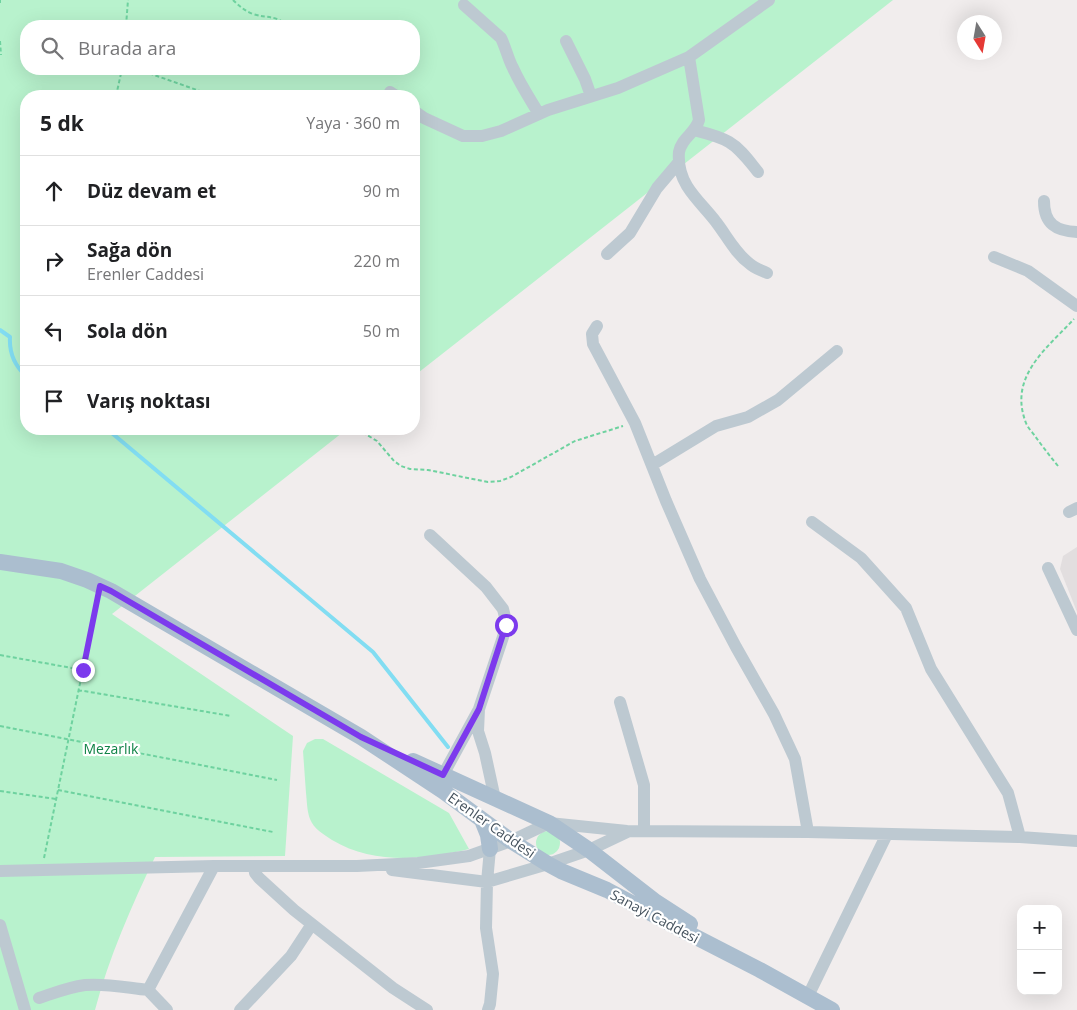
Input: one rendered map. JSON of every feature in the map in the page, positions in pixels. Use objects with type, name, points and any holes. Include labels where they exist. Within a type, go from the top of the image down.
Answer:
[{"type":"main road","name":"Erenler Caddesi","points":[[0,562],[61,571],[111,591],[361,737],[443,791],[510,841],[548,864]]},
{"type":"main road","name":"Erenler Caddesi","points":[[361,737],[549,824],[589,850]]},
{"type":"main road","points":[[482,820],[488,835],[490,849]]},
{"type":"main road","name":"Sanayi Caddesi","points":[[589,850],[656,902],[760,970]]},
{"type":"main road","name":"Sanayi Caddesi","points":[[548,864],[560,871],[607,890],[832,1010]]},
{"type":"street","points":[[420,115],[463,136],[482,136],[501,132],[540,114],[618,88],[689,57],[769,0]]},
{"type":"street","points":[[464,5],[501,38],[508,59],[518,79],[540,114]]},
{"type":"street","points":[[566,41],[585,79],[591,96]]},
{"type":"street","points":[[689,57],[699,120],[698,126],[682,143],[679,152],[681,174],[687,186],[716,221],[739,254],[751,266],[767,273]]},
{"type":"street","points":[[694,130],[711,134],[730,142],[741,151],[758,172]]},
{"type":"street","points":[[607,254],[630,233],[657,188],[679,162]]},
{"type":"street","points":[[1044,201],[1044,209],[1050,223],[1066,232],[1077,232]]},
{"type":"street","points":[[994,258],[1028,270],[1077,306]]},
{"type":"street","points":[[597,326],[592,334],[593,344],[635,423],[700,579],[774,714],[795,759],[808,832]]},
{"type":"street","points":[[652,465],[716,426],[748,417],[778,400],[837,351]]},
{"type":"street","points":[[812,522],[861,558],[906,608],[931,669],[1008,793],[1020,837]]},
{"type":"street","points":[[430,535],[486,587],[503,609],[506,625],[479,709],[443,775]]},
{"type":"street","points":[[1048,568],[1077,630]]},
{"type":"street","points":[[620,702],[644,785],[644,831]]},
{"type":"street","points":[[479,709],[478,731],[495,798]]},
{"type":"street","points":[[0,872],[214,866],[357,866],[418,863],[469,856],[549,824],[627,832],[808,832],[1020,837],[1077,841]]},
{"type":"street","points":[[357,866],[487,882],[589,850],[627,832]]},
{"type":"street","points":[[808,996],[887,834]]},
{"type":"street","points":[[488,1010],[493,974],[486,928],[490,849]]},
{"type":"street","points":[[148,990],[214,866]]},
{"type":"street","points":[[254,866],[255,873],[259,878],[294,910],[393,988],[427,1010]]},
{"type":"street","points":[[240,1010],[291,956],[312,924]]},
{"type":"street","points":[[0,926],[24,1009]]},
{"type":"street","points":[[39,998],[86,985],[111,985],[148,990],[167,1010]]},
{"type":"path","points":[[126,20],[128,0]]},
{"type":"path","points":[[233,0],[255,15],[279,20]]},
{"type":"path","points":[[0,41],[1,55]]},
{"type":"path","points":[[117,90],[121,75]]},
{"type":"path","points":[[154,75],[197,90]]},
{"type":"path","points":[[1058,466],[1026,425],[1022,408],[1022,392],[1025,377],[1033,364],[1077,315]]},
{"type":"path","points":[[366,435],[377,441],[401,466],[488,482],[500,481],[511,477],[576,441],[635,423]]},
{"type":"path","points":[[41,870],[100,586]]},
{"type":"path","points":[[0,655],[83,670]]},
{"type":"path","points":[[78,690],[231,716]]},
{"type":"path","points":[[0,726],[277,780]]},
{"type":"path","points":[[58,790],[273,832]]},
{"type":"path","points":[[0,791],[56,799]]},
{"type":"shaded area","points":[[1077,547],[1077,612],[1060,569],[1063,556]]},
{"type":"green space","name":"Mezarlık","points":[[0,0],[893,0],[420,371],[420,90],[20,90],[20,435],[339,435],[112,614],[293,736],[285,856],[155,857],[121,932],[95,1010],[0,1010]]},
{"type":"green space","points":[[315,739],[323,739],[449,813],[469,849],[417,858],[382,857],[348,848],[322,833],[314,826],[310,819],[306,793],[303,751],[307,743]]},
{"type":"green space","points":[[548,831],[553,832],[559,838],[559,848],[553,854],[548,855],[543,854],[537,848],[536,843],[537,838],[543,832]]},
{"type":"waterway","points":[[0,330],[10,337],[10,348],[13,358],[20,370]]},
{"type":"waterway","points":[[114,435],[373,652],[448,747]]},
{"type":"route","points":[[83,670],[100,586],[361,737],[443,775],[479,709],[506,625]]}]
